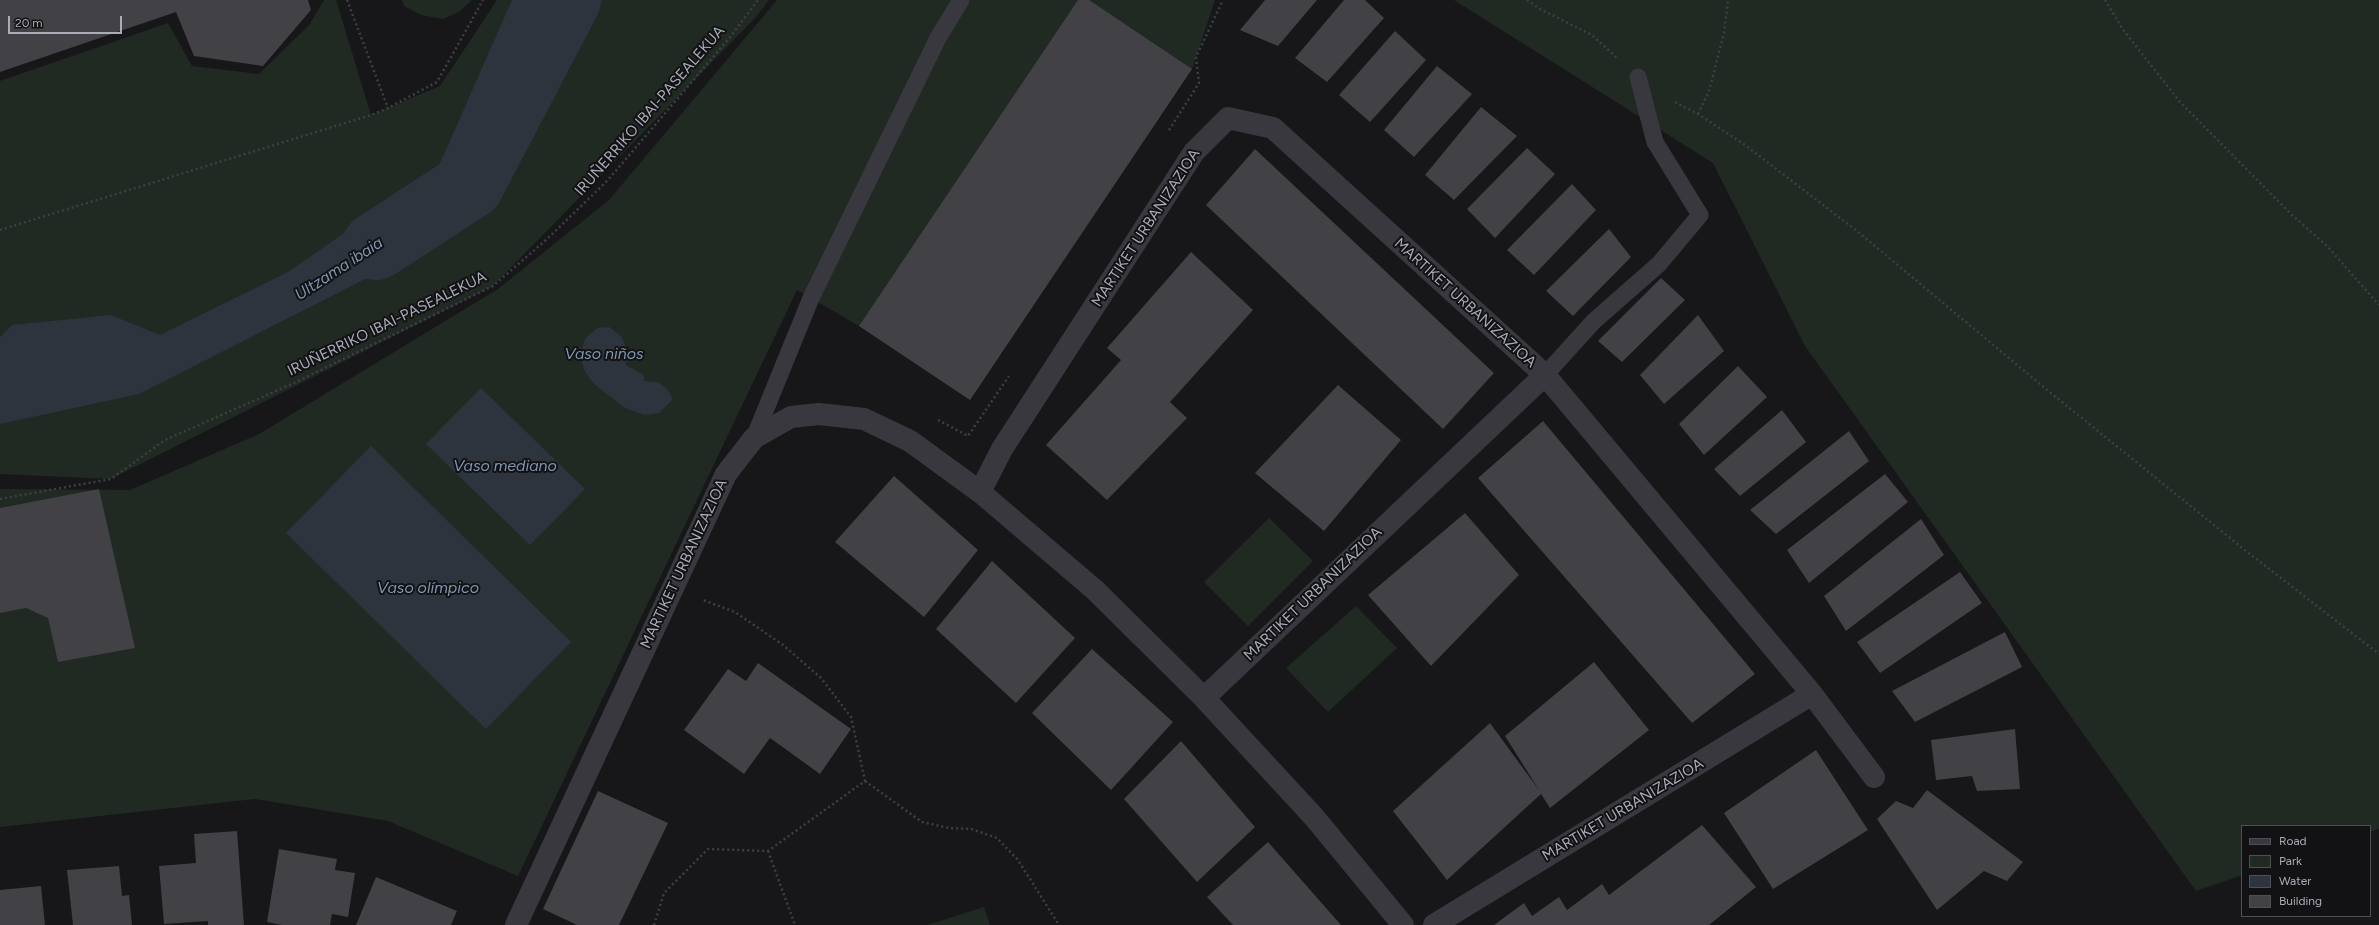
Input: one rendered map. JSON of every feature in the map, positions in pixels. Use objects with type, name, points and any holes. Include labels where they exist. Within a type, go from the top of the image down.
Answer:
[{"type":"street","name":"MARTIKET URBANIZAZIOA","points":[[980,492],[1002,449],[1194,152],[1228,118],[1273,128],[1545,375],[1812,694],[1874,777]]},
{"type":"street","name":"MARTIKET URBANIZAZIOA","points":[[1204,698],[1545,375]]},
{"type":"street","name":"MARTIKET URBANIZAZIOA","points":[[516,925],[726,474],[754,438],[791,417],[819,414],[864,419],[910,441],[980,492],[1095,590],[1204,698],[1314,817],[1403,925]]},
{"type":"street","name":"MARTIKET URBANIZAZIOA","points":[[1434,925],[1812,694]]},
{"type":"lane","points":[[754,438],[811,298],[938,38],[961,0]]},
{"type":"lane","points":[[1545,375],[1594,321],[1659,264],[1700,216],[1655,142],[1638,77]]},
{"type":"path","points":[[348,0],[388,108]]},
{"type":"path","points":[[0,230],[371,115],[388,108],[437,82],[483,0]]},
{"type":"path","name":"IRUÑERRIKO IBAI-PASEALEKUA","points":[[0,499],[111,479],[165,440],[294,383],[493,286],[546,240],[608,180],[731,36],[758,0]]},
{"type":"path","points":[[1164,137],[1199,83],[1196,57],[1223,0]]},
{"type":"path","points":[[1527,0],[1540,10],[1592,35],[1654,92],[1698,114],[1745,145],[1857,231],[2094,428],[2246,551],[2379,654]]},
{"type":"path","points":[[1698,114],[1709,91],[1724,33],[1728,0]]},
{"type":"path","points":[[2105,0],[2124,31],[2180,102],[2292,215],[2328,247],[2379,305]]},
{"type":"path","points":[[910,441],[925,413],[968,436],[1013,371]]},
{"type":"path","points":[[672,588],[735,612],[783,645],[821,678],[851,717],[865,781],[922,822],[949,828],[971,829],[997,838],[1018,860],[1059,925]]},
{"type":"path","points":[[654,925],[664,893],[708,849],[768,851],[865,781]]},
{"type":"path","points":[[768,851],[795,925]]},
{"type":"green space","points":[[324,0],[336,0],[371,115],[440,86],[497,0],[769,0],[757,16],[493,286],[111,479],[0,474],[0,81],[168,23],[192,66],[259,74],[309,25]]},
{"type":"green space","points":[[402,0],[472,0],[459,12],[443,19],[421,15],[404,6]]},
{"type":"green space","points":[[777,0],[1215,0],[1192,69],[970,400],[859,326],[797,290],[518,876],[388,821],[255,799],[0,827],[0,489],[130,490],[259,434],[498,289],[609,200]]},
{"type":"green space","points":[[1454,0],[2379,0],[2379,829],[2371,832],[2371,825],[2241,825],[2241,875],[2196,891],[1805,346],[1713,163]]},
{"type":"green space","points":[[1269,518],[1313,561],[1248,626],[1204,582]]},
{"type":"green space","points":[[1356,606],[1397,648],[1328,712],[1286,668]]},
{"type":"green space","points":[[984,907],[990,925],[927,925]]},
{"type":"water","points":[[512,0],[564,0],[528,123],[373,275],[139,394],[0,424],[0,337],[12,325],[111,315],[160,335],[288,272],[438,168]]},
{"type":"water","name":"Vaso niños","points":[[609,327],[621,336],[627,350],[626,365],[644,375],[644,381],[658,382],[667,389],[673,399],[659,413],[645,415],[625,408],[594,384],[585,372],[580,356],[585,339],[597,328]]},
{"type":"water","name":"Vaso mediano","points":[[481,388],[585,489],[530,545],[426,444]]},
{"type":"water","name":"Vaso olímpico","points":[[371,446],[571,642],[486,729],[286,533]]},
{"type":"building","points":[[0,0],[308,0],[311,10],[263,66],[194,56],[176,12],[0,72]]},
{"type":"building","points":[[1078,0],[1089,0],[1192,69],[970,400],[859,326]]},
{"type":"building","points":[[1265,0],[1317,0],[1278,46],[1240,30]]},
{"type":"building","points":[[1344,0],[1365,0],[1384,18],[1327,82],[1295,58]]},
{"type":"building","points":[[1395,31],[1426,60],[1370,122],[1339,95]]},
{"type":"building","points":[[1437,66],[1472,94],[1414,157],[1384,130]]},
{"type":"building","points":[[1481,107],[1517,136],[1454,200],[1425,175]]},
{"type":"building","points":[[1527,148],[1555,174],[1495,238],[1467,209]]},
{"type":"building","points":[[1255,149],[1494,373],[1443,429],[1206,205]]},
{"type":"building","points":[[1572,184],[1596,210],[1534,275],[1507,250]]},
{"type":"building","points":[[1609,229],[1631,257],[1573,316],[1546,291]]},
{"type":"building","points":[[1191,252],[1253,310],[1170,402],[1187,418],[1107,500],[1046,445],[1121,360],[1107,348]]},
{"type":"building","points":[[1661,278],[1685,300],[1622,362],[1598,341]]},
{"type":"building","points":[[1698,315],[1724,351],[1664,404],[1640,375]]},
{"type":"building","points":[[1738,366],[1767,397],[1704,455],[1679,424]]},
{"type":"building","points":[[1338,385],[1401,440],[1324,531],[1255,473]]},
{"type":"building","points":[[1782,410],[1806,442],[1740,496],[1714,469]]},
{"type":"building","points":[[1543,421],[1755,674],[1692,723],[1478,478]]},
{"type":"building","points":[[1849,431],[1869,461],[1776,534],[1750,510]]},
{"type":"building","points":[[1885,474],[1908,502],[1809,583],[1787,550]]},
{"type":"building","points":[[894,476],[978,550],[924,617],[835,542]]},
{"type":"building","points":[[99,489],[135,648],[58,662],[48,618],[26,608],[0,613],[0,508]]},
{"type":"building","points":[[1465,513],[1519,575],[1431,666],[1368,595]]},
{"type":"building","points":[[1921,519],[1944,555],[1846,631],[1824,596]]},
{"type":"building","points":[[992,561],[1075,638],[1016,703],[936,629]]},
{"type":"building","points":[[1960,572],[1982,603],[1880,673],[1857,642]]},
{"type":"building","points":[[2005,632],[2022,667],[1915,722],[1892,691]]},
{"type":"building","points":[[1092,649],[1173,722],[1111,790],[1032,713]]},
{"type":"building","points":[[1594,662],[1649,730],[1550,808],[1541,794],[1447,880],[1393,811],[1490,723],[1539,790],[1505,736]]},
{"type":"building","points":[[758,663],[851,729],[820,774],[770,738],[744,774],[684,730],[728,669],[746,681]]},
{"type":"building","points":[[2015,729],[2020,789],[1977,791],[1972,776],[1936,780],[1931,740]]},
{"type":"building","points":[[1181,741],[1255,827],[1197,882],[1124,799]]},
{"type":"building","points":[[1816,750],[1868,830],[1773,889],[1724,813]]},
{"type":"building","points":[[1927,790],[2023,862],[2007,881],[1984,871],[1937,910],[1877,819],[1896,801],[1913,808]]},
{"type":"building","points":[[598,791],[668,823],[619,925],[577,925],[543,909]]},
{"type":"building","points":[[1702,825],[1756,887],[1709,925],[1494,925],[1524,903],[1532,916],[1559,897],[1567,910],[1602,884],[1609,895]]},
{"type":"building","points":[[237,831],[244,925],[208,925],[208,921],[164,924],[159,866],[196,863],[194,834]]},
{"type":"building","points":[[1268,842],[1341,925],[1233,925],[1207,897]]},
{"type":"building","points":[[279,849],[337,859],[335,870],[355,873],[348,917],[332,914],[330,925],[282,925],[267,922]]},
{"type":"building","points":[[119,866],[122,896],[129,895],[132,925],[73,925],[67,870]]},
{"type":"building","points":[[376,877],[457,911],[451,925],[356,925]]},
{"type":"building","points":[[41,886],[45,925],[0,925],[0,890]]},
{"type":"waterway","name":"Ultzama ibaia","points":[[376,246],[470,185],[567,0]]}]
